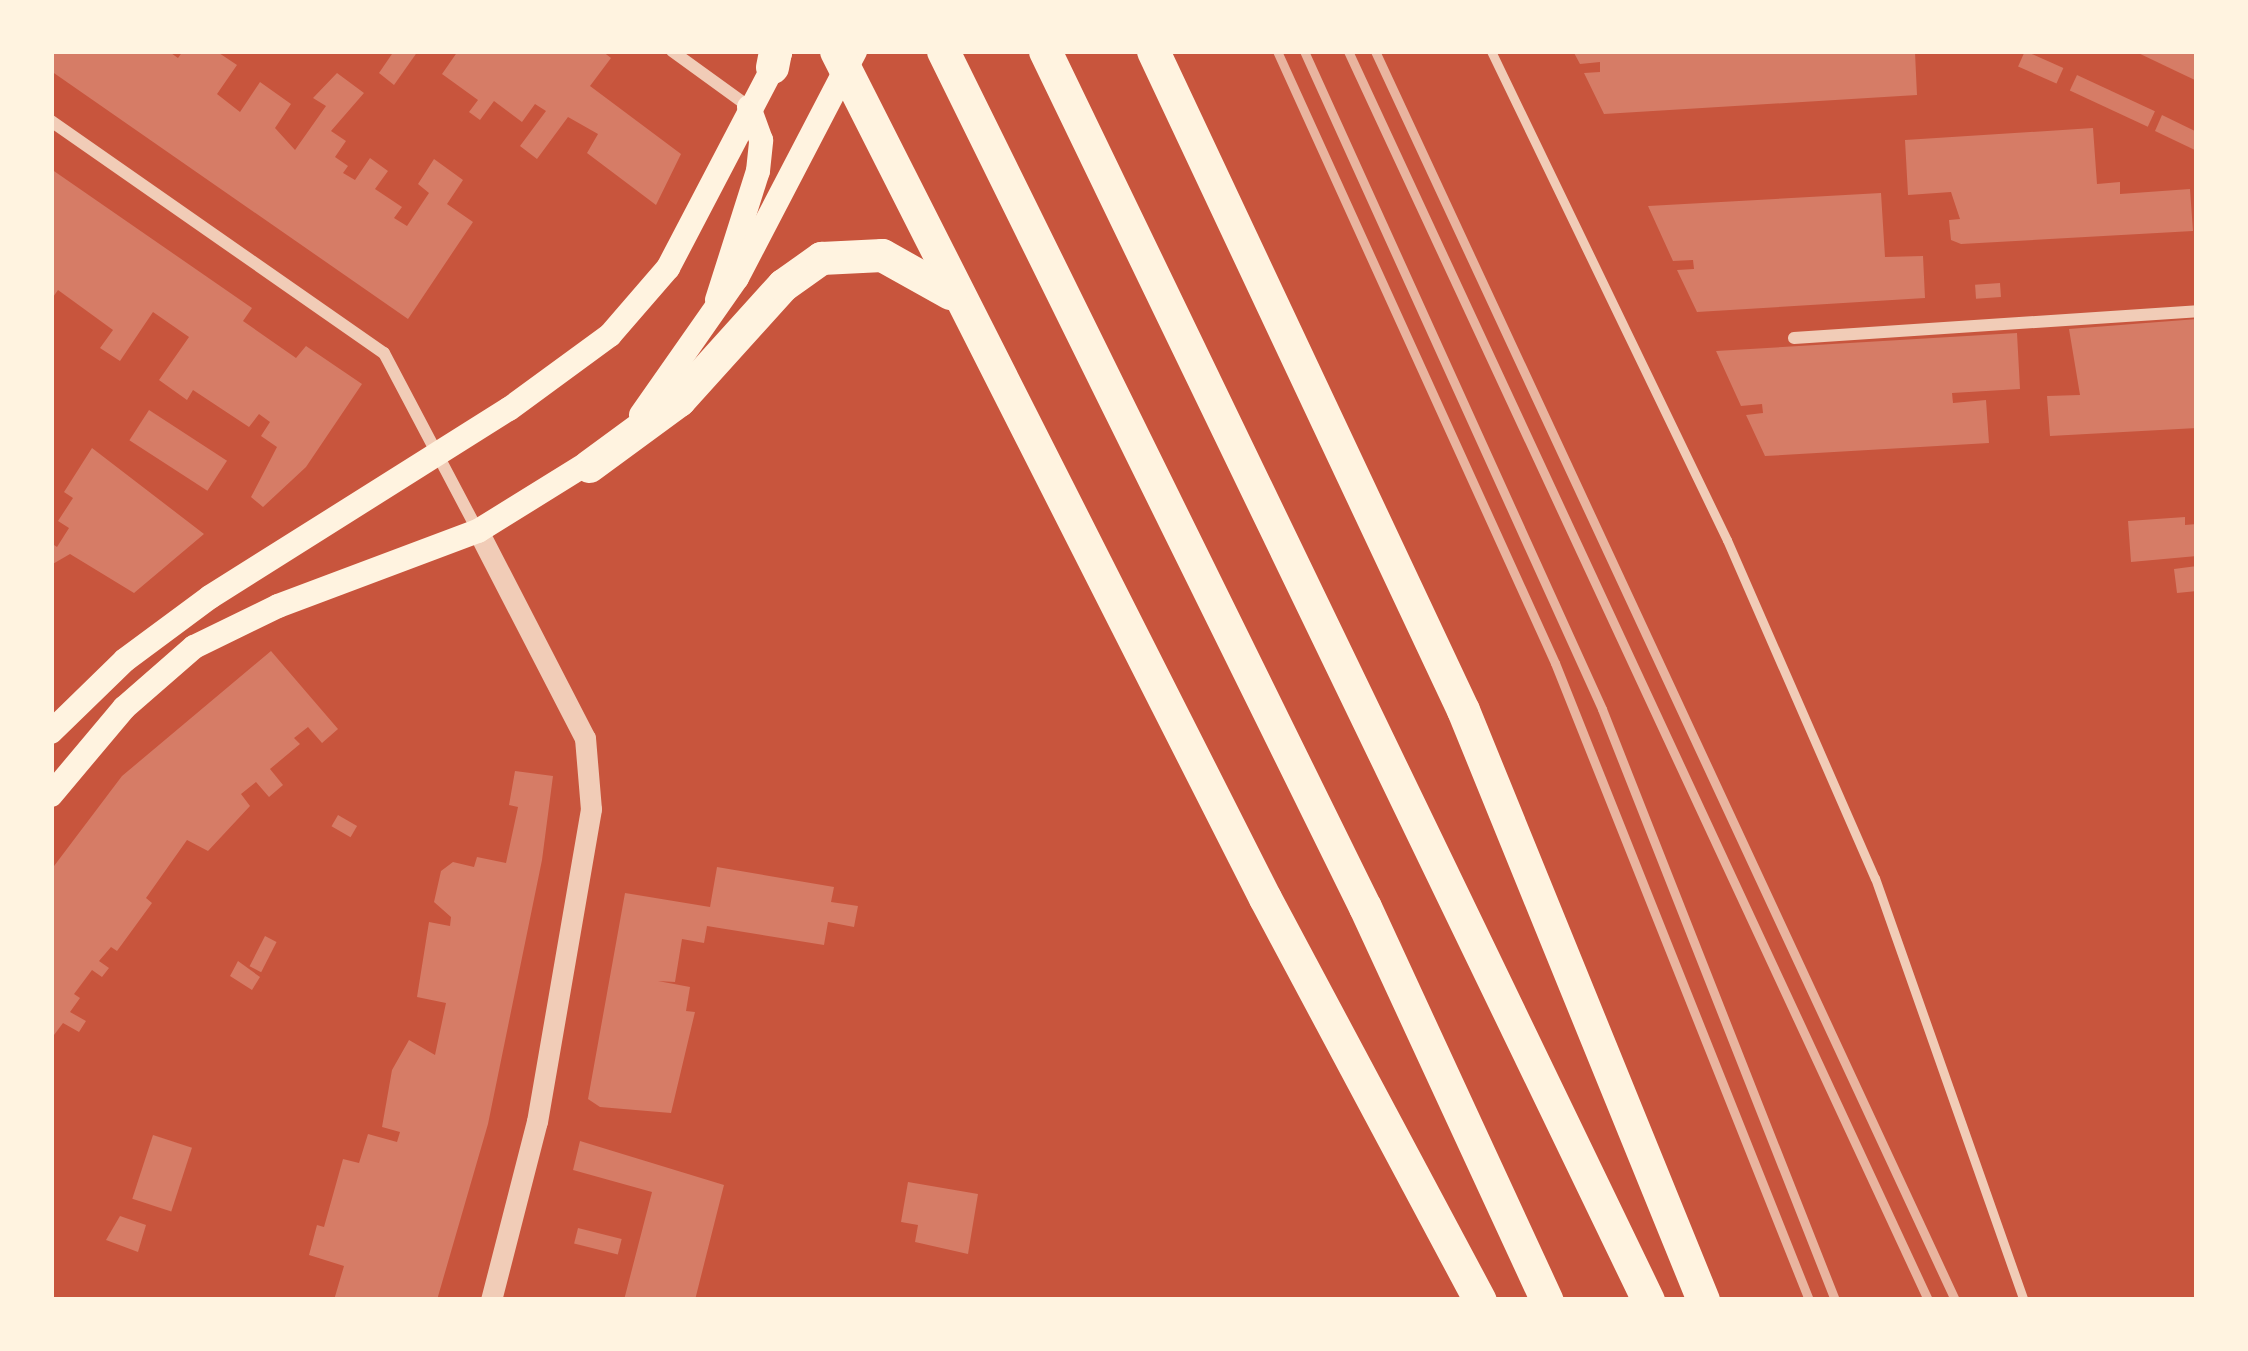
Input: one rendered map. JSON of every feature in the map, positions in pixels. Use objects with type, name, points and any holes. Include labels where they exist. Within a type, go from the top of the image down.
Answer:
[{"type":"highway","points":[[943,51],[1355,886],[1547,1300]]},
{"type":"highway","points":[[1045,51],[1648,1300]]},
{"type":"highway","points":[[1153,51],[1463,710],[1703,1300]]},
{"type":"highway","points":[[845,57],[961,305],[1480,1300]]},
{"type":"highway","points":[[589,466],[679,400],[783,285],[821,258],[859,253],[907,263],[961,305]]},
{"type":"main road","points":[[51,731],[124,660],[196,608],[570,367],[641,303],[680,247],[776,56]]},
{"type":"main road","points":[[51,795],[124,708],[194,646],[264,611],[478,531],[589,466],[664,388],[715,314],[845,57]]},
{"type":"main road","points":[[715,314],[761,157],[749,107]]},
{"type":"street","points":[[672,51],[749,107]]},
{"type":"street","points":[[51,121],[380,349],[584,738],[591,809],[537,1121],[491,1300]]},
{"type":"street","points":[[1794,338],[2197,311]]},
{"type":"lane","points":[[1491,51],[1727,541],[1875,878],[2024,1300]]},
{"type":"building","points":[[51,51],[168,51],[178,58],[183,51],[216,51],[237,65],[217,94],[240,112],[260,82],[291,104],[275,128],[295,150],[326,106],[313,98],[337,73],[364,93],[331,131],[346,141],[335,157],[348,166],[343,173],[355,180],[370,158],[388,171],[375,189],[402,207],[394,218],[407,226],[429,193],[418,184],[434,159],[463,180],[447,204],[473,222],[408,319],[51,71]]},
{"type":"building","points":[[394,51],[418,51],[394,85],[379,73]]},
{"type":"building","points":[[458,51],[602,51],[611,58],[590,86],[681,154],[656,205],[587,153],[598,134],[568,117],[537,159],[520,146],[546,111],[535,104],[522,122],[494,101],[480,120],[469,112],[478,100],[442,74]]},
{"type":"building","points":[[1573,51],[1915,52],[1917,95],[1604,114],[1584,73],[1600,72],[1600,62],[1580,64]]},
{"type":"building","points":[[2025,51],[2063,68],[2056,84],[2018,67]]},
{"type":"building","points":[[2134,51],[2197,51],[2197,81],[2178,72]]},
{"type":"building","points":[[2077,75],[2155,111],[2148,127],[2070,90]]},
{"type":"building","points":[[2162,115],[2197,132],[2197,151],[2155,131]]},
{"type":"building","points":[[2093,128],[2097,184],[2120,182],[2120,194],[2190,189],[2193,231],[1961,244],[1951,240],[1949,220],[1960,219],[1951,192],[1908,195],[1905,140]]},
{"type":"building","points":[[51,169],[252,308],[243,321],[296,358],[306,346],[362,384],[306,467],[263,507],[251,497],[277,447],[261,436],[270,422],[259,414],[249,427],[193,390],[187,400],[159,380],[189,337],[153,312],[120,361],[100,348],[113,330],[58,290],[51,300]]},
{"type":"building","points":[[1881,193],[1885,257],[1923,256],[1925,298],[1697,312],[1677,270],[1694,269],[1693,260],[1673,261],[1648,206]]},
{"type":"building","points":[[2000,283],[2001,297],[1976,299],[1975,285]]},
{"type":"building","points":[[2197,319],[2197,428],[2050,436],[2047,396],[2080,395],[2069,329]]},
{"type":"building","points":[[2017,333],[2020,389],[1952,393],[1953,403],[1986,400],[1989,443],[1765,456],[1746,415],[1763,413],[1762,404],[1741,406],[1716,351]]},
{"type":"building","points":[[149,410],[227,461],[207,491],[129,440]]},
{"type":"building","points":[[92,448],[204,534],[134,593],[70,554],[51,565],[51,543],[57,547],[69,528],[58,521],[73,498],[64,492]]},
{"type":"building","points":[[2185,517],[2185,525],[2197,524],[2197,556],[2131,562],[2128,521]]},
{"type":"building","points":[[2197,566],[2197,591],[2177,593],[2174,569]]},
{"type":"building","points":[[271,651],[338,729],[322,743],[308,727],[294,738],[300,744],[270,769],[283,785],[269,797],[256,782],[241,794],[250,806],[208,851],[187,840],[146,898],[152,903],[117,951],[111,947],[99,961],[109,968],[102,977],[92,970],[74,994],[80,998],[70,1012],[86,1021],[79,1032],[63,1023],[51,1039],[51,870],[122,776]]},
{"type":"building","points":[[515,771],[553,776],[542,860],[488,1124],[437,1300],[334,1300],[344,1266],[309,1255],[317,1225],[324,1227],[343,1159],[359,1163],[368,1134],[397,1142],[400,1132],[382,1127],[392,1070],[409,1040],[435,1055],[446,1003],[417,997],[429,922],[450,926],[451,917],[434,902],[441,871],[453,862],[474,867],[477,857],[506,863],[518,807],[509,805]]},
{"type":"building","points":[[338,815],[357,826],[351,837],[332,826]]},
{"type":"building","points":[[717,867],[834,887],[831,902],[858,906],[854,927],[828,922],[824,945],[707,926],[704,943],[682,939],[675,982],[658,981],[690,987],[686,1011],[695,1012],[671,1113],[600,1107],[588,1099],[625,893],[710,907]]},
{"type":"building","points":[[265,936],[277,942],[261,972],[250,966]]},
{"type":"building","points":[[238,961],[260,977],[252,990],[230,976]]},
{"type":"building","points":[[153,1135],[192,1148],[171,1211],[132,1199]]},
{"type":"building","points":[[580,1141],[724,1185],[695,1300],[624,1300],[652,1192],[573,1170]]},
{"type":"building","points":[[908,1182],[978,1194],[968,1254],[915,1242],[918,1225],[901,1222]]},
{"type":"building","points":[[120,1216],[146,1225],[138,1252],[106,1240]]},
{"type":"building","points":[[578,1228],[622,1239],[618,1254],[574,1244]]},
{"type":"railway","points":[[1277,51],[1555,663],[1809,1300]]},
{"type":"railway","points":[[1304,51],[1602,709],[1835,1300]]},
{"type":"railway","points":[[1348,51],[1928,1300]]},
{"type":"railway","points":[[1375,51],[1955,1300]]}]
